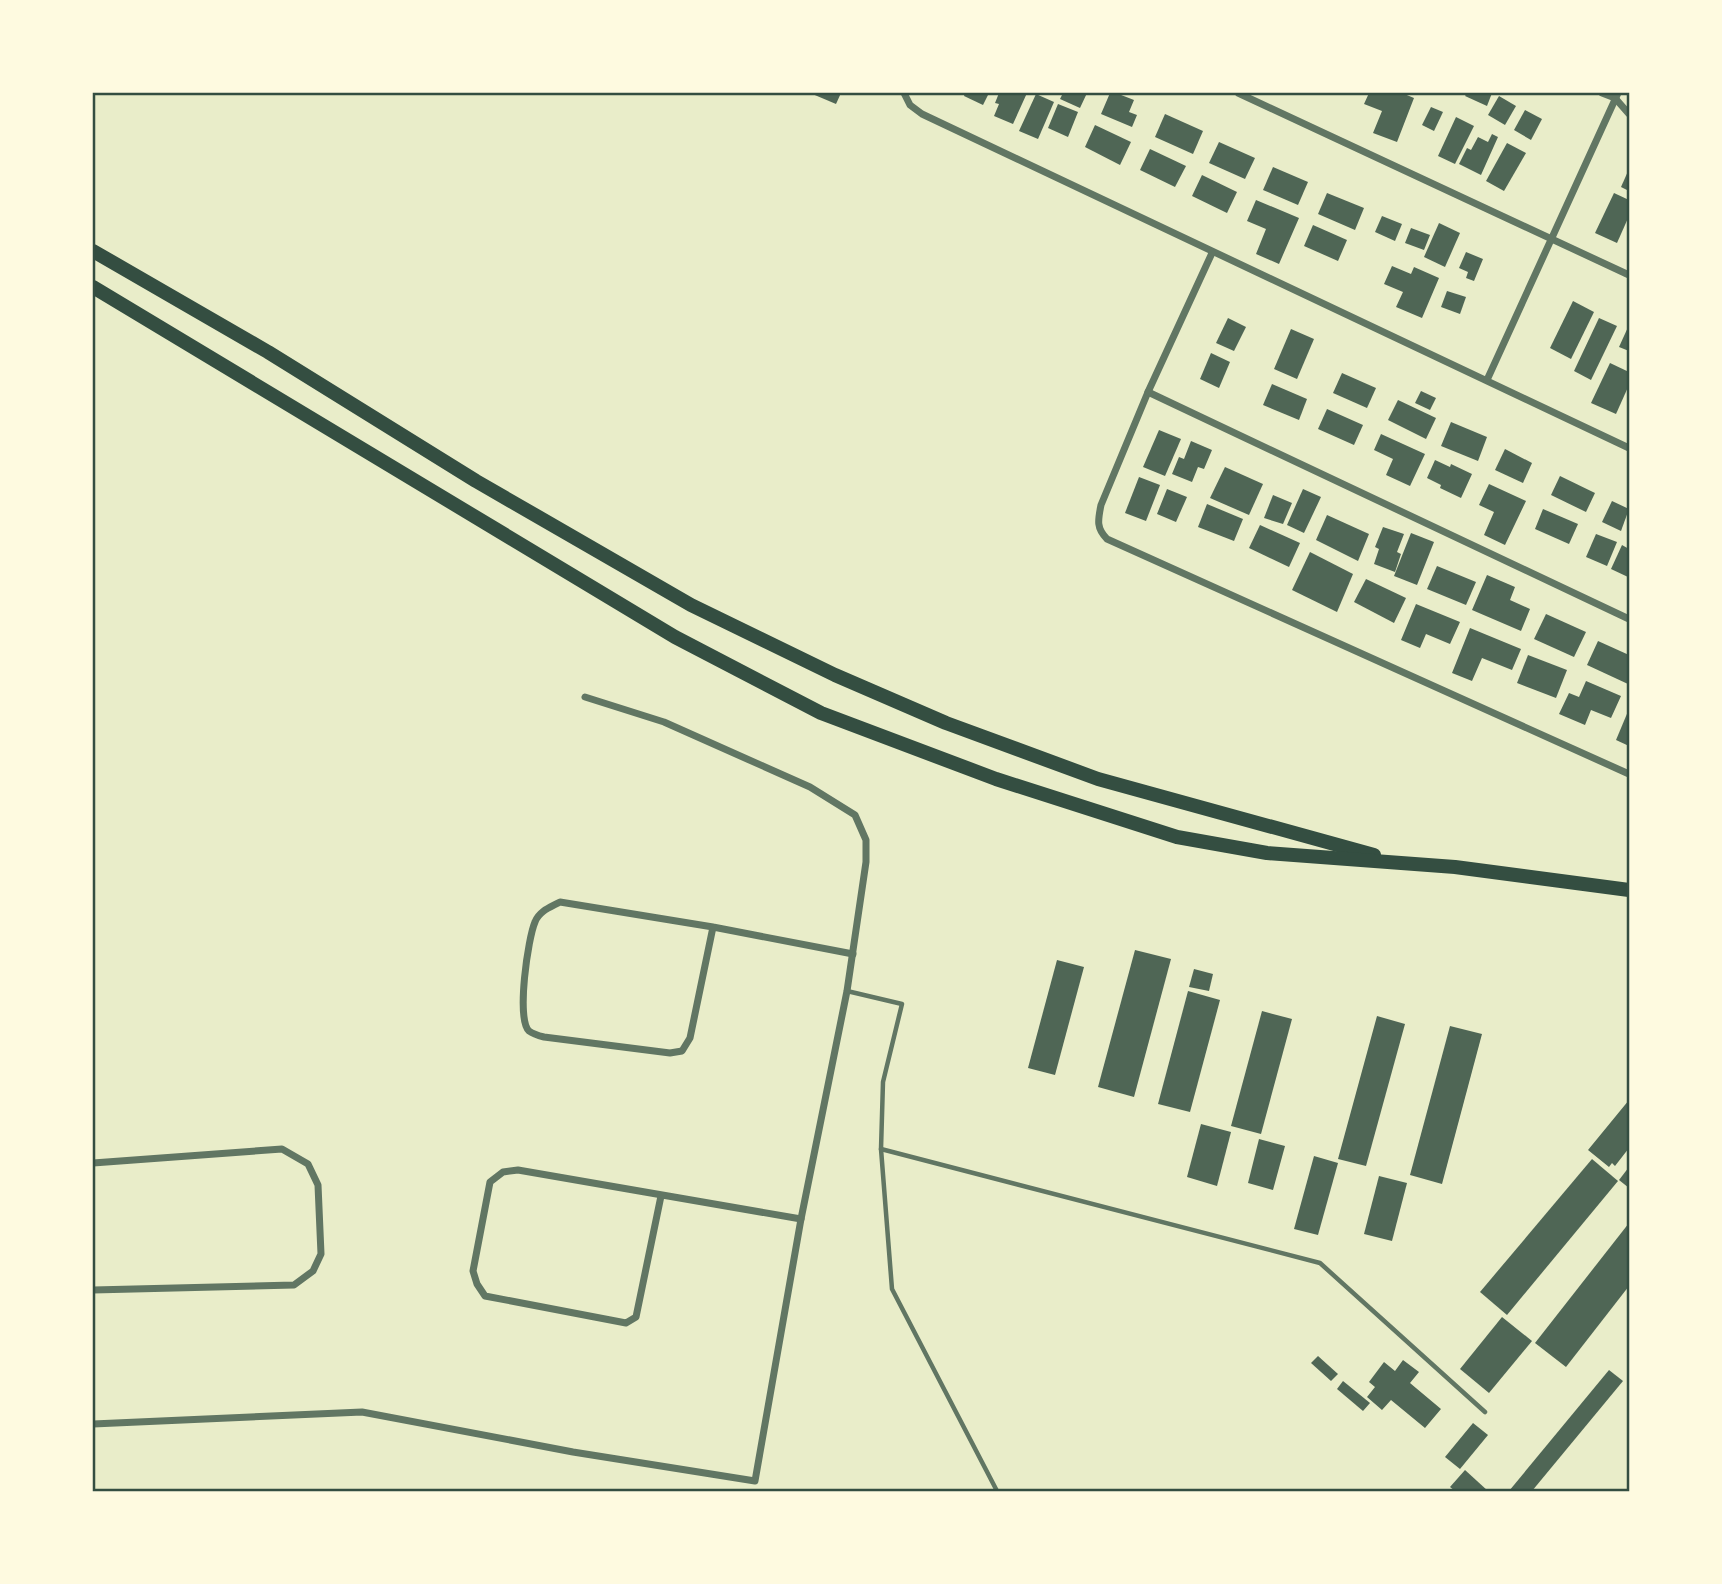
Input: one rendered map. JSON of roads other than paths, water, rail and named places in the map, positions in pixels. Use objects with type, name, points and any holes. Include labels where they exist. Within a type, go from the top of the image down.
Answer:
[{"type":"main road","points":[[93,251],[268,352],[476,481],[691,605],[835,675],[946,723],[1098,779],[1405,864]]},
{"type":"main road","points":[[93,288],[675,637],[821,713],[996,779],[1177,837],[1267,853],[1455,867],[1629,890]]},
{"type":"street","points":[[904,93],[910,105],[922,114],[1629,448]]},
{"type":"street","points":[[1238,93],[1629,275]]},
{"type":"street","points":[[1602,93],[1616,96],[1629,114]]},
{"type":"street","points":[[1487,380],[1616,96]]},
{"type":"street","points":[[1212,253],[1148,393],[1101,505],[1097,524],[1107,539],[1629,774]]},
{"type":"street","points":[[1148,393],[1629,619]]},
{"type":"street","points":[[585,697],[676,727],[810,787],[855,815],[866,840],[866,862],[847,991],[801,1219],[754,1491]]},
{"type":"street","points":[[713,927],[690,1038],[682,1051],[670,1053],[544,1037],[529,1030],[523,1018],[523,988],[535,921],[545,909],[560,902],[713,927],[853,954]]},
{"type":"street","points":[[93,1163],[282,1149],[308,1164],[318,1185],[321,1254],[313,1271],[294,1285],[93,1290]]},
{"type":"street","points":[[661,1196],[636,1317],[632,1321],[626,1323],[485,1296],[477,1284],[474,1271],[490,1182],[503,1172],[518,1170],[801,1219]]},
{"type":"street","points":[[93,1424],[362,1412],[573,1452],[755,1481]]},
{"type":"lane","points":[[847,991],[902,1004],[883,1083],[881,1149],[892,1289],[997,1491]]},
{"type":"lane","points":[[881,1149],[1320,1263],[1485,1412]]}]
